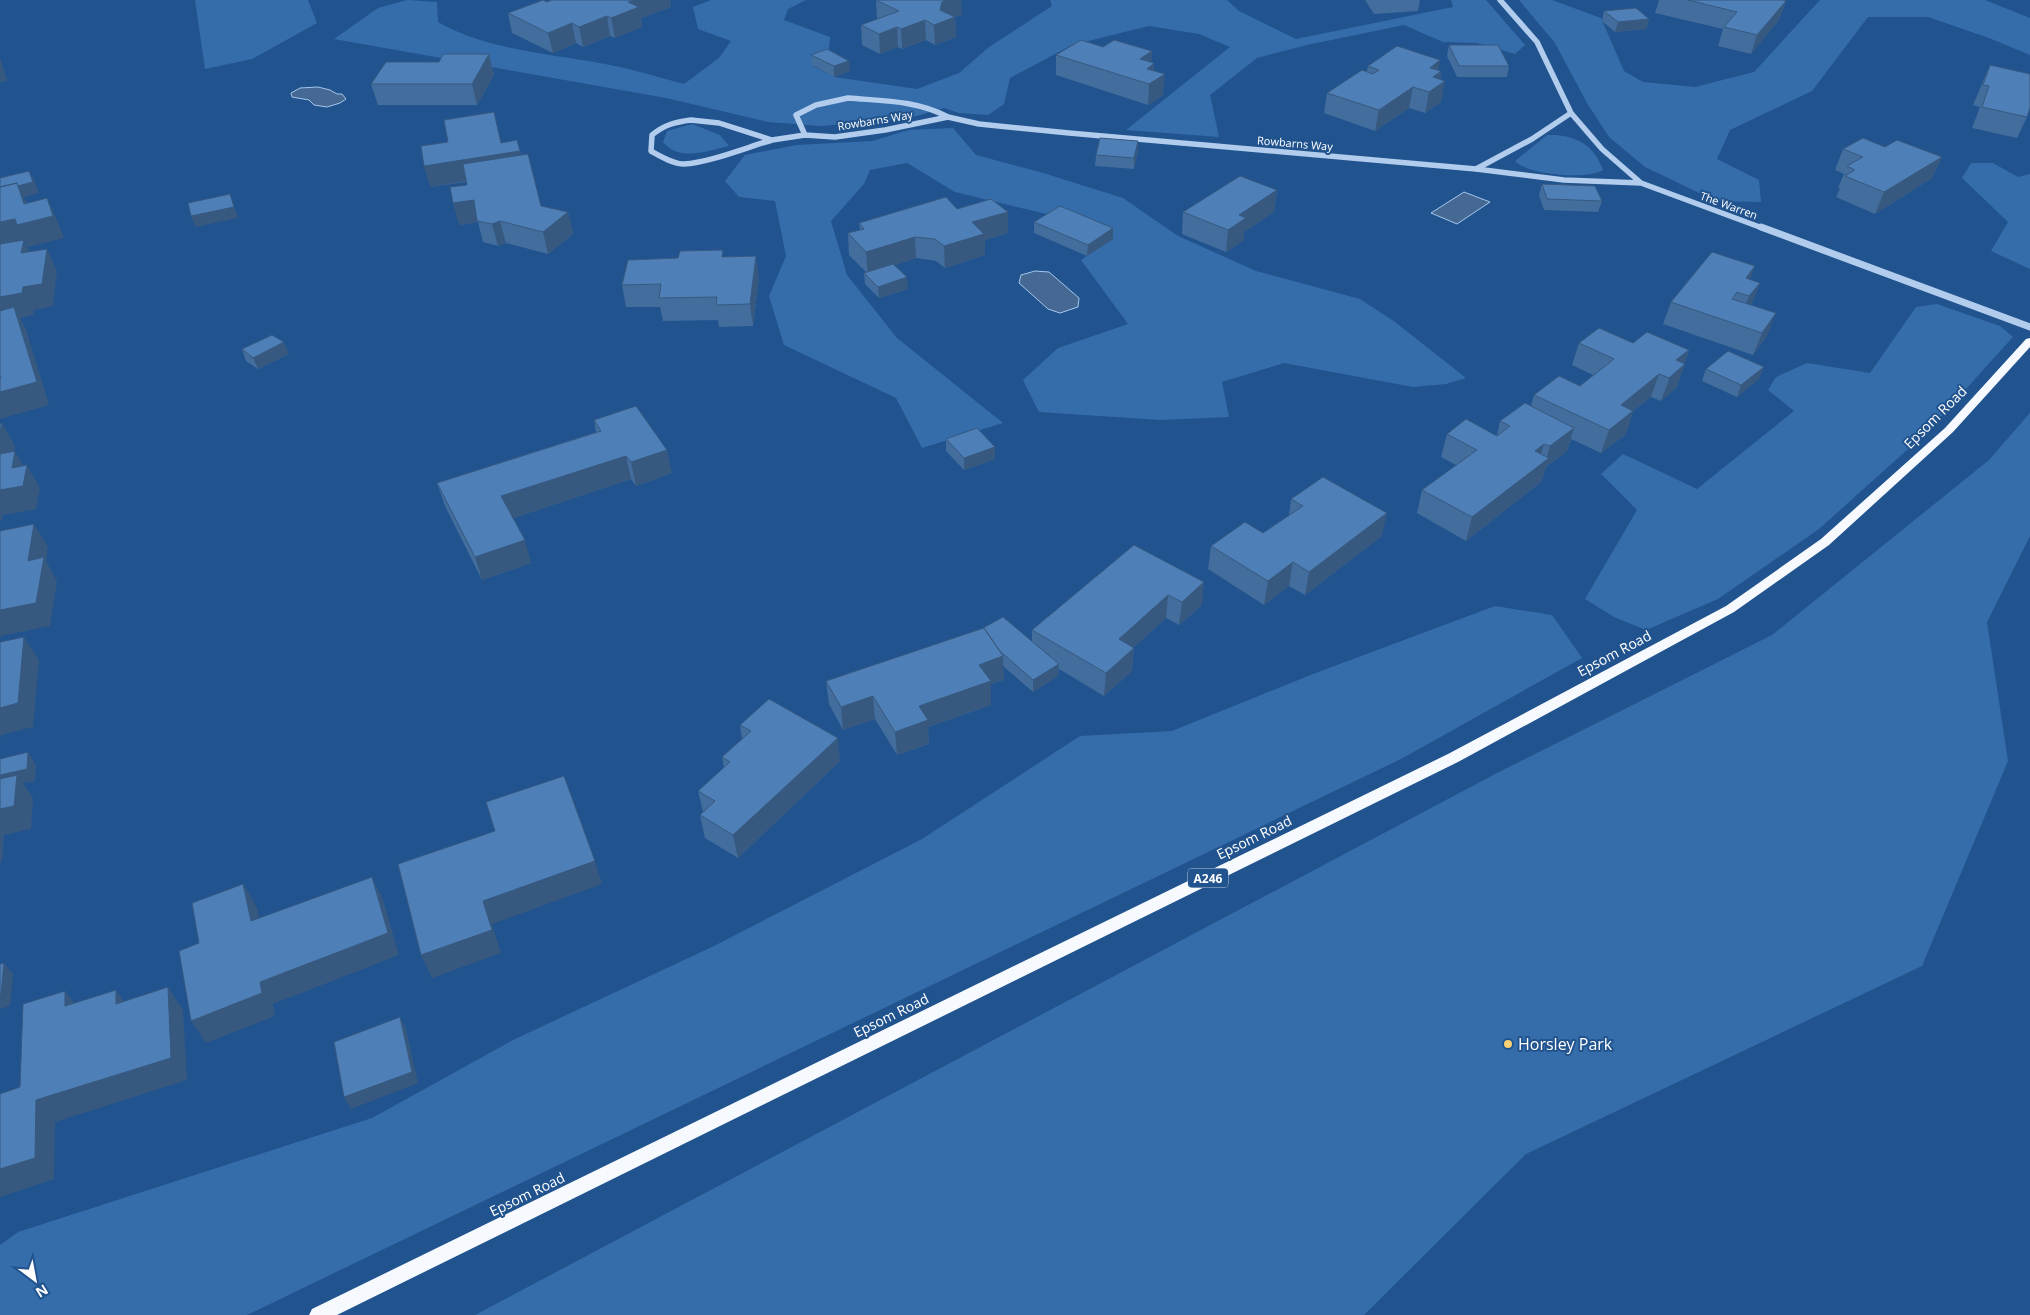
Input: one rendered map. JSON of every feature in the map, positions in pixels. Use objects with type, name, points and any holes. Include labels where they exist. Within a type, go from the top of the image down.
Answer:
[{"type":"main road","name":"Epsom Road","points":[[318,1315],[1453,758],[1730,609],[1825,542],[1948,430],[2030,341]]},
{"type":"street","name":"The Warren","points":[[1500,0],[1537,42],[1571,113],[1602,149],[1641,184],[2030,326]]},
{"type":"street","name":"Rowbarns Way","points":[[948,116],[885,130],[835,137],[805,135],[796,115],[816,105],[848,98],[908,102],[948,116],[979,124],[1476,169],[1564,180],[1641,184]]},
{"type":"street","points":[[1476,169],[1532,139],[1571,113]]},
{"type":"street","points":[[772,140],[712,120],[686,120],[666,125],[652,136],[651,151],[664,158],[683,164],[717,157],[772,140],[805,135]]},
{"type":"shaded area","points":[[195,0],[308,0],[317,23],[252,59],[205,69]]},
{"type":"shaded area","points":[[407,0],[437,2],[438,22],[477,39],[519,50],[615,66],[684,84],[719,58],[731,41],[698,29],[693,7],[711,0],[806,0],[788,9],[784,20],[830,37],[828,60],[813,66],[834,77],[917,89],[959,73],[989,47],[1052,6],[1050,0],[1227,0],[1239,11],[1296,39],[1453,7],[1451,0],[1486,0],[1525,45],[1515,54],[1477,43],[1443,42],[1404,25],[1307,45],[1257,58],[1210,95],[1219,137],[1126,130],[1230,47],[1199,34],[1149,26],[1072,45],[1010,78],[1004,104],[988,115],[959,113],[944,108],[917,116],[883,121],[821,126],[768,122],[666,98],[334,39],[378,8]]},
{"type":"shaded area","points":[[1519,0],[1552,0],[1601,18],[1624,71],[1643,82],[1695,87],[1754,72],[1820,0],[1985,0],[2030,18],[2030,55],[1989,38],[1928,17],[1868,17],[1812,91],[1730,130],[1717,159],[1759,180],[1761,202],[1716,201],[1645,167],[1609,137],[1587,103],[1555,43]]},
{"type":"shaded area","points":[[318,87],[342,94],[346,99],[327,107],[314,105],[309,100],[292,97],[291,93],[300,88]]},
{"type":"shaded area","points":[[692,124],[720,135],[729,146],[703,152],[685,153],[677,152],[663,142],[667,131]]},
{"type":"shaded area","points":[[953,128],[976,155],[1040,172],[1123,198],[1178,236],[1256,271],[1360,299],[1395,322],[1466,378],[1446,384],[1413,387],[1284,363],[1222,382],[1229,417],[1160,420],[1039,412],[1023,380],[1058,348],[1128,324],[1081,260],[1112,239],[1059,217],[955,192],[907,163],[870,170],[864,184],[831,221],[847,275],[897,338],[1003,423],[922,448],[896,398],[784,345],[769,296],[786,256],[775,201],[739,197],[725,181],[745,155],[797,145],[872,141],[909,130]]},
{"type":"shaded area","points":[[1547,135],[1566,136],[1582,142],[1594,153],[1603,170],[1584,175],[1544,173],[1522,166],[1515,161]]},
{"type":"shaded area","points":[[1971,163],[1993,163],[2018,177],[2030,174],[2030,269],[1991,251],[2008,222],[1962,178]]},
{"type":"shaded area","points":[[1464,192],[1490,202],[1457,224],[1431,213]]},
{"type":"shaded area","points":[[1035,271],[1049,272],[1079,298],[1078,307],[1060,313],[1048,309],[1019,283],[1021,275]]},
{"type":"shaded area","points":[[1937,304],[2000,326],[2013,337],[1927,432],[1819,529],[1718,599],[1646,630],[1614,617],[1585,599],[1637,510],[1601,474],[1623,454],[1697,489],[1794,411],[1768,390],[1776,377],[1807,363],[1870,373],[1916,307]]},
{"type":"shaded area","name":"Horsley Park","points":[[2030,413],[2030,536],[1987,622],[2008,761],[1922,966],[1526,1154],[1364,1315],[475,1315],[1497,773],[1772,635],[1989,460]]},
{"type":"shaded area","points":[[1495,606],[1552,615],[1582,658],[1401,759],[247,1315],[0,1315],[0,1245],[18,1232],[372,1118],[513,1040],[714,946],[922,839],[1080,736],[1172,731],[1313,674]]},
{"type":"building","points":[[543,0],[547,2],[552,0],[635,0],[628,2],[639,7],[611,18],[607,16],[579,27],[572,23],[548,33],[508,13]]},
{"type":"building","points":[[876,0],[947,0],[942,2],[940,10],[955,17],[934,25],[925,20],[901,29],[897,27],[879,34],[861,25],[899,11]]},
{"type":"building","points":[[1688,0],[1786,1],[1757,35],[1724,27],[1737,12]]},
{"type":"building","points":[[1636,8],[1649,19],[1618,22],[1604,11]]},
{"type":"building","points":[[1081,40],[1103,47],[1114,40],[1152,51],[1140,59],[1154,63],[1147,69],[1165,74],[1149,84],[1056,55]]},
{"type":"building","points":[[1449,45],[1498,45],[1509,66],[1459,66]]},
{"type":"building","points":[[1397,46],[1440,60],[1430,68],[1441,71],[1433,77],[1445,81],[1429,92],[1413,87],[1379,110],[1327,93],[1362,70],[1373,74],[1379,70],[1368,66]]},
{"type":"building","points":[[827,49],[849,61],[834,66],[811,55]]},
{"type":"building","points":[[443,54],[489,54],[472,84],[371,84],[386,62],[439,62]]},
{"type":"building","points":[[1990,65],[2030,74],[2030,108],[2027,117],[1982,107],[1989,86],[1983,85]]},
{"type":"building","points":[[494,112],[501,143],[517,140],[520,151],[424,166],[421,146],[448,142],[444,120]]},
{"type":"building","points":[[1100,138],[1138,141],[1134,158],[1096,155]]},
{"type":"building","points":[[1863,138],[1885,147],[1897,140],[1942,157],[1884,192],[1845,176],[1855,170],[1847,166],[1863,157],[1843,149]]},
{"type":"building","points":[[528,154],[541,206],[568,212],[543,232],[500,221],[492,224],[477,221],[474,200],[453,203],[450,187],[467,185],[463,164]]},
{"type":"building","points":[[29,171],[33,182],[18,186],[17,183],[0,187],[0,178]]},
{"type":"building","points":[[1240,176],[1277,190],[1239,215],[1246,218],[1228,230],[1183,212]]},
{"type":"building","points":[[17,183],[24,204],[47,198],[53,216],[17,225],[15,219],[0,222],[0,187]]},
{"type":"building","points":[[1542,184],[1595,186],[1602,201],[1547,199]]},
{"type":"building","points":[[230,194],[234,207],[191,216],[188,203]]},
{"type":"building","points":[[946,197],[957,209],[991,199],[1008,212],[972,222],[984,234],[944,246],[935,239],[915,237],[866,252],[848,233],[864,229],[859,223]]},
{"type":"building","points":[[1060,206],[1113,228],[1088,245],[1034,222]]},
{"type":"building","points":[[24,240],[21,253],[47,249],[42,284],[23,287],[22,293],[0,297],[0,244]]},
{"type":"building","points":[[723,250],[722,257],[756,256],[750,304],[716,305],[717,297],[659,298],[661,284],[622,285],[628,260],[678,258],[680,251]]},
{"type":"building","points":[[1712,252],[1755,266],[1746,278],[1760,283],[1749,296],[1737,292],[1732,299],[1776,313],[1762,333],[1671,302]]},
{"type":"building","points":[[893,264],[907,277],[878,287],[864,273]]},
{"type":"building","points":[[14,307],[37,382],[0,392],[0,311]]},
{"type":"building","points":[[1599,328],[1633,343],[1647,332],[1689,350],[1676,360],[1685,364],[1669,378],[1659,374],[1621,405],[1633,411],[1609,430],[1534,395],[1559,376],[1580,386],[1614,359],[1579,343]]},
{"type":"building","points":[[272,335],[284,342],[253,358],[242,349]]},
{"type":"building","points":[[1728,351],[1764,367],[1741,385],[1706,369]]},
{"type":"building","points":[[1525,403],[1574,428],[1550,446],[1544,444],[1535,451],[1549,458],[1472,517],[1422,490],[1477,450],[1447,434],[1466,419],[1497,436],[1510,426],[1500,421]]},
{"type":"building","points":[[636,406],[667,450],[631,462],[626,456],[501,496],[525,540],[475,557],[437,483],[601,431],[594,420]]},
{"type":"building","points":[[977,428],[995,447],[964,458],[946,439]]},
{"type":"building","points":[[15,451],[12,468],[27,465],[23,486],[0,490],[0,454]]},
{"type":"building","points":[[1323,477],[1387,513],[1309,572],[1293,562],[1268,581],[1211,546],[1245,522],[1263,533],[1303,506],[1291,499]]},
{"type":"building","points":[[34,524],[28,561],[44,557],[36,603],[0,610],[0,531]]},
{"type":"building","points":[[1134,545],[1204,582],[1182,602],[1168,595],[1119,639],[1134,648],[1106,673],[1032,630]]},
{"type":"building","points":[[1003,617],[1059,664],[1033,680],[1000,651],[983,628]]},
{"type":"building","points":[[984,628],[1003,656],[979,665],[991,681],[919,706],[928,720],[895,732],[873,696],[841,707],[826,681]]},
{"type":"building","points":[[24,637],[18,703],[0,708],[0,642]]},
{"type":"building","points":[[769,699],[838,738],[733,835],[700,815],[715,801],[698,791],[730,762],[722,757],[751,731],[740,725]]},
{"type":"building","points":[[28,752],[27,769],[0,775],[0,759]]},
{"type":"building","points":[[17,775],[14,806],[0,809],[0,779]]},
{"type":"building","points":[[564,776],[595,861],[483,901],[492,930],[421,955],[398,864],[495,831],[486,802]]},
{"type":"building","points":[[372,877],[388,933],[260,982],[262,993],[191,1021],[179,951],[199,943],[192,903],[243,884],[251,921]]},
{"type":"building","points":[[4,963],[1,994],[0,995],[0,964]]},
{"type":"building","points":[[168,987],[171,1058],[36,1100],[35,1158],[0,1169],[0,1094],[20,1087],[23,1004],[65,991],[65,1006],[116,990],[116,1004]]},
{"type":"building","points":[[400,1017],[412,1072],[344,1097],[334,1042]]},
{"type":"place","name":"Horsley Park","points":[[1508,1044]]}]
